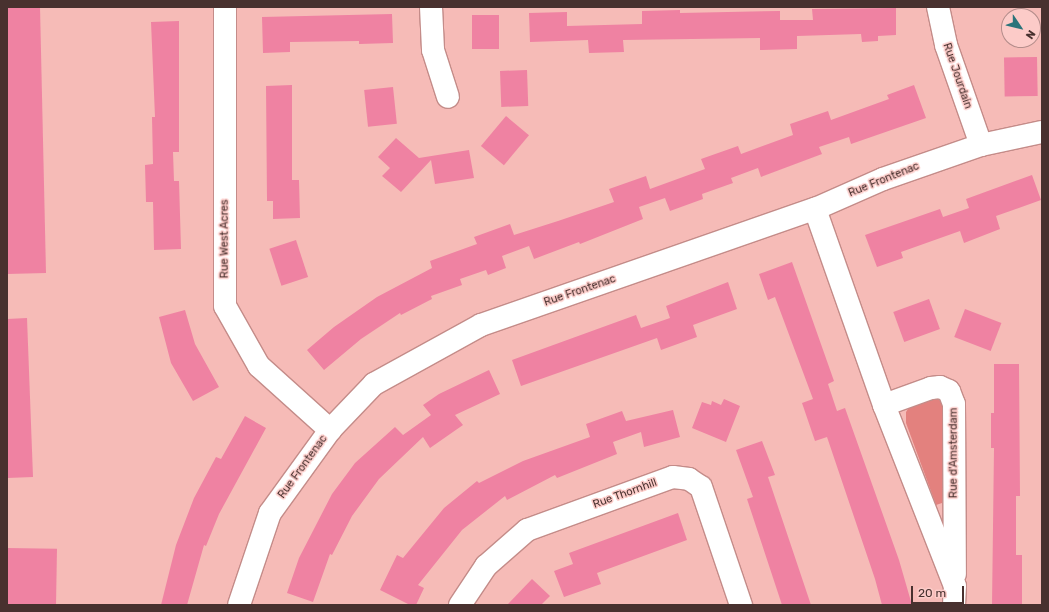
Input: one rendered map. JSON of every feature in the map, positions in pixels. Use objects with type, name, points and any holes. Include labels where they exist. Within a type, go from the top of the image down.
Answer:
[{"type":"street","name":"Rue West Acres","points":[[225,7],[225,306],[259,366],[330,430]]},
{"type":"street","points":[[431,7],[433,50],[448,97]]},
{"type":"street","name":"Rue Jourdain","points":[[938,7],[946,46],[981,144]]},
{"type":"street","name":"Rue Frontenac","points":[[239,605],[270,513],[330,430],[374,384],[481,325],[815,209],[883,179],[981,144],[1042,132]]},
{"type":"street","name":"Rue d'Amsterdam","points":[[815,209],[884,405],[955,595]]},
{"type":"street","name":"Rue d'Amsterdam","points":[[884,405],[931,388],[940,387],[949,391],[954,404],[955,595]]},
{"type":"street","name":"Rue Thornhill","points":[[460,605],[486,566],[527,530],[673,477],[689,479],[701,487],[740,605]]},
{"type":"shaded area","points":[[934,397],[941,401],[944,410],[942,503],[936,505],[906,423],[906,412],[910,406]]},
{"type":"building","points":[[7,7],[40,7],[46,273],[7,274]]},
{"type":"building","points":[[896,8],[896,35],[878,36],[878,41],[862,42],[861,34],[797,36],[797,49],[760,50],[760,38],[623,40],[624,52],[589,53],[588,40],[530,42],[529,13],[567,12],[567,26],[642,24],[642,11],[680,10],[680,13],[780,11],[780,20],[813,20],[812,9]]},
{"type":"building","points":[[392,14],[393,43],[359,44],[359,41],[290,42],[290,52],[263,53],[262,17]]},
{"type":"building","points":[[472,15],[499,15],[499,49],[472,49]]},
{"type":"building","points":[[179,21],[179,152],[173,152],[174,181],[179,181],[181,249],[154,250],[153,202],[146,202],[145,165],[153,164],[152,117],[155,117],[151,22]]},
{"type":"building","points":[[1037,57],[1038,96],[1005,97],[1004,58]]},
{"type":"building","points":[[527,70],[528,106],[501,107],[500,71]]},
{"type":"building","points":[[292,85],[292,180],[299,180],[300,218],[273,219],[273,201],[267,201],[266,86]]},
{"type":"building","points":[[914,85],[926,118],[851,144],[849,137],[819,147],[822,154],[761,177],[758,168],[731,178],[733,183],[702,194],[703,199],[670,211],[665,198],[639,207],[643,219],[580,244],[579,242],[534,259],[529,246],[502,256],[506,268],[488,275],[486,270],[460,279],[462,285],[431,296],[432,299],[401,315],[400,313],[361,339],[324,370],[307,350],[334,327],[377,297],[432,268],[430,261],[477,244],[474,237],[510,224],[514,235],[614,202],[609,189],[646,176],[650,189],[705,169],[701,159],[738,146],[741,154],[793,135],[790,124],[828,111],[831,120],[889,99],[887,95]]},
{"type":"building","points":[[393,87],[397,124],[368,127],[364,90]]},
{"type":"building","points":[[506,116],[529,135],[504,165],[481,146]]},
{"type":"building","points":[[396,138],[419,158],[469,150],[474,178],[435,184],[431,160],[401,192],[382,176],[390,168],[378,157]]},
{"type":"building","points":[[1032,175],[1041,200],[996,216],[1000,229],[964,243],[960,231],[901,252],[903,258],[877,267],[865,235],[940,209],[943,217],[969,208],[966,199]]},
{"type":"building","points":[[296,240],[308,277],[281,286],[269,249]]},
{"type":"building","points":[[792,262],[834,381],[828,384],[837,411],[845,408],[899,560],[912,605],[882,605],[875,579],[827,437],[815,441],[802,403],[813,399],[775,297],[768,300],[759,274]]},
{"type":"building","points":[[728,282],[737,309],[693,325],[697,337],[661,350],[657,338],[521,386],[512,360],[636,315],[641,328],[670,318],[666,306]]},
{"type":"building","points":[[929,299],[940,329],[904,342],[893,312]]},
{"type":"building","points":[[965,309],[1001,323],[991,351],[954,337]]},
{"type":"building","points":[[185,310],[195,344],[219,387],[193,401],[171,363],[159,317]]},
{"type":"building","points":[[27,318],[33,477],[7,478],[7,319]]},
{"type":"building","points":[[994,364],[1019,364],[1020,496],[1016,496],[1016,555],[1022,555],[1022,605],[992,605],[994,448],[991,448],[991,413],[994,413]]},
{"type":"building","points":[[489,370],[500,394],[455,415],[463,425],[430,448],[423,437],[379,479],[352,516],[332,555],[330,554],[313,602],[287,593],[299,558],[332,494],[355,463],[395,427],[403,435],[431,415],[423,405],[439,394]]},
{"type":"building","points":[[724,399],[740,406],[726,442],[692,428],[702,402],[711,405],[712,401],[721,405]]},
{"type":"building","points":[[673,410],[680,437],[644,447],[641,432],[613,442],[617,454],[557,478],[555,475],[507,500],[505,496],[462,530],[418,585],[424,588],[416,605],[410,605],[380,590],[397,555],[403,558],[444,508],[477,481],[479,483],[523,461],[590,437],[586,424],[622,411],[626,421]]},
{"type":"building","points":[[245,416],[266,428],[219,514],[206,546],[204,545],[187,605],[161,605],[176,545],[194,498],[216,457],[221,459]]},
{"type":"building","points":[[762,441],[775,475],[768,477],[811,605],[782,605],[747,499],[753,497],[736,450]]},
{"type":"building","points":[[678,513],[687,540],[597,573],[601,584],[564,597],[554,571],[573,564],[569,553]]},
{"type":"building","points":[[7,548],[57,549],[56,605],[7,605]]},
{"type":"building","points":[[532,579],[550,596],[541,605],[507,605]]}]
